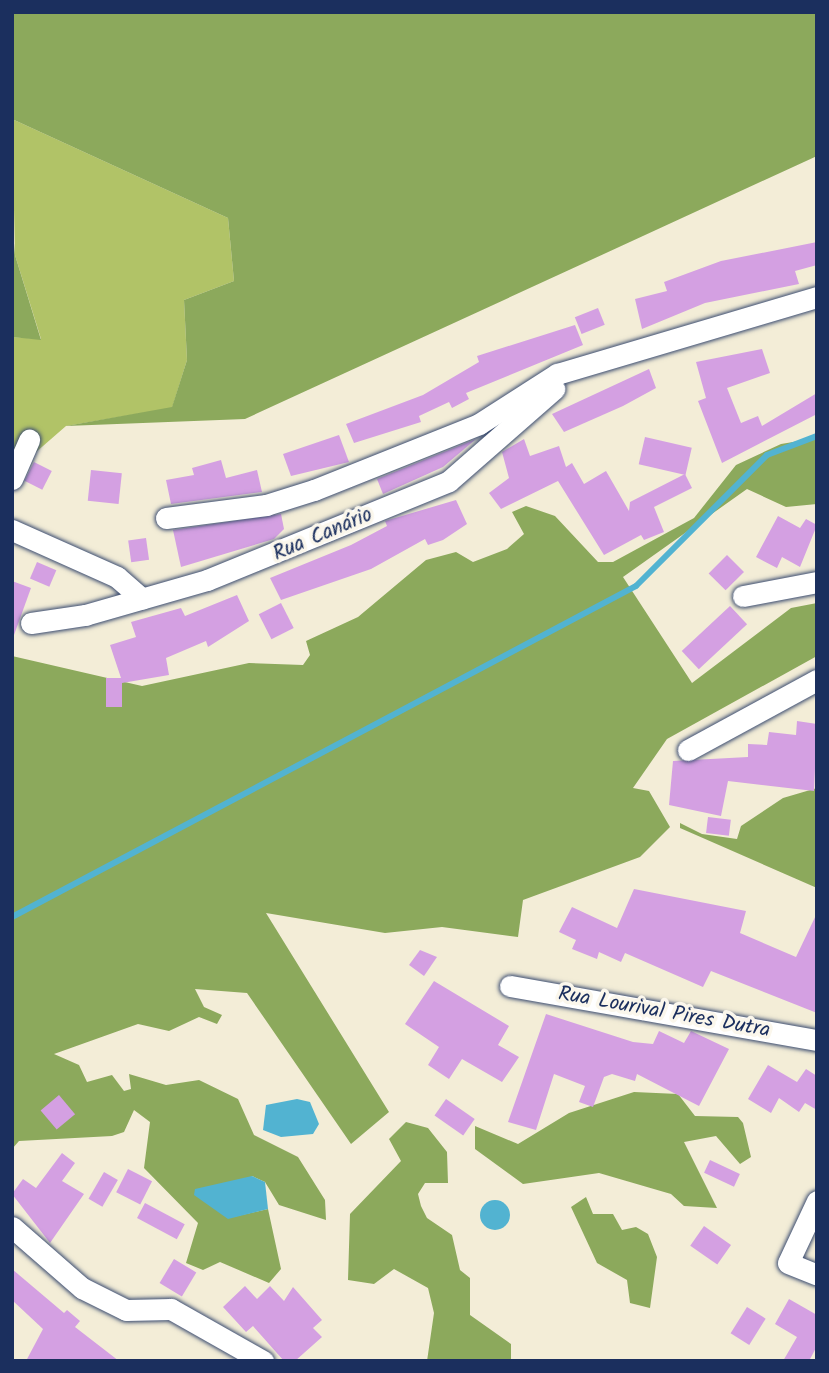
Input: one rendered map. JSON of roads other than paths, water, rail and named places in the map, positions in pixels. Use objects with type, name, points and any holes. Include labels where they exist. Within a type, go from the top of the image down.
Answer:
[{"type":"street","name":"Rua Canário","points":[[166,519],[266,505],[314,489],[479,425],[576,368],[817,297]]},
{"type":"street","name":"Rua Canário","points":[[31,623],[142,598],[259,562],[449,481],[505,438],[576,368]]},
{"type":"street","points":[[12,480],[29,440]]},
{"type":"street","points":[[12,530],[117,577],[142,598]]},
{"type":"street","points":[[743,596],[817,582]]},
{"type":"street","points":[[688,750],[817,680]]},
{"type":"street","name":"Rua Lourival Pires Dutra","points":[[510,986],[817,1040]]},
{"type":"street","points":[[817,1201],[788,1262],[817,1275]]},
{"type":"street","points":[[12,1227],[82,1288],[126,1310],[171,1309],[263,1361]]},
{"type":"water","points":[[297,1099],[310,1102],[319,1124],[313,1134],[281,1137],[263,1130],[266,1105]]},
{"type":"water","points":[[252,1176],[265,1182],[268,1209],[228,1219],[194,1195],[195,1189]]},
{"type":"water","points":[[495,1200],[505,1205],[510,1215],[505,1225],[495,1230],[485,1225],[480,1215],[485,1205]]},
{"type":"waterway","points":[[12,917],[636,586],[767,455],[817,436]]}]
